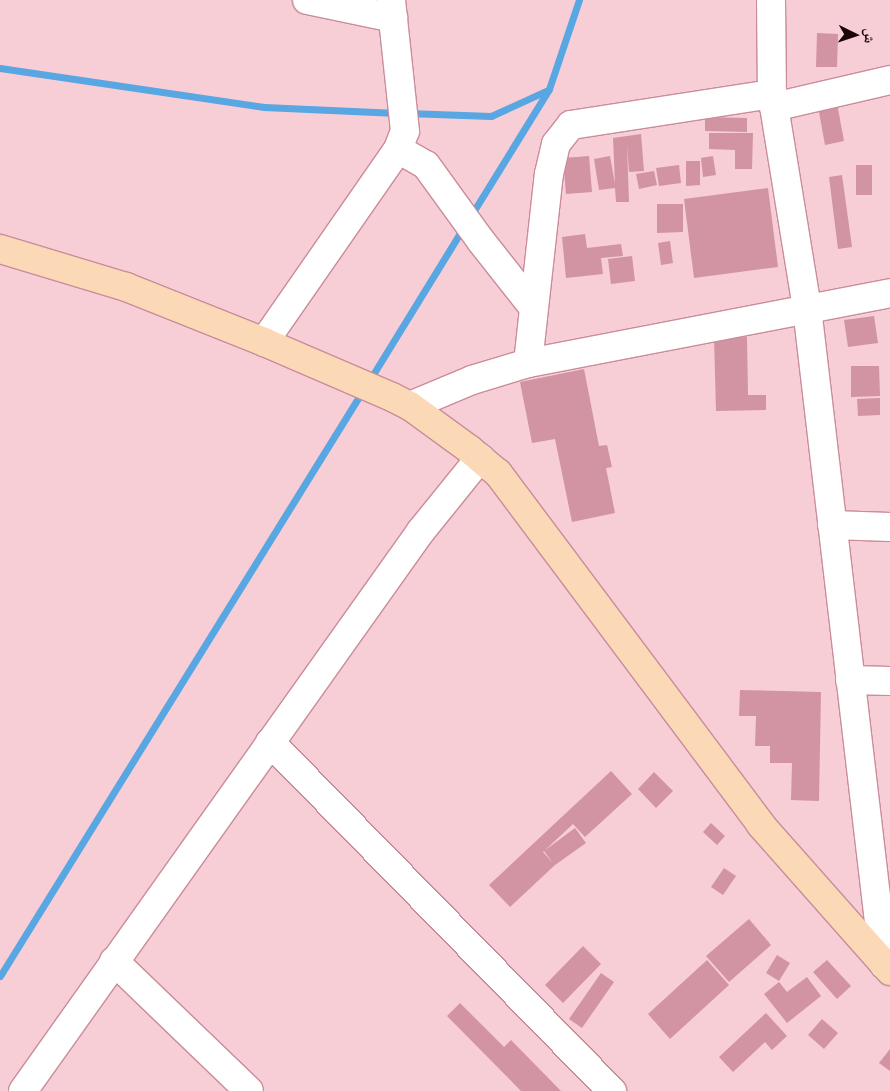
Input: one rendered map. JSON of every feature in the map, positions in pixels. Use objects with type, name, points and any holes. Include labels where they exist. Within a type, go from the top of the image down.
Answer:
[{"type":"main road","points":[[0,249],[126,287],[264,342],[338,374],[401,402],[480,458],[498,473],[761,825],[887,967]]},
{"type":"street","points":[[264,342],[402,140],[403,91],[392,9],[307,0]]},
{"type":"street","points":[[771,0],[773,101],[806,308],[850,680],[879,841],[887,967]]},
{"type":"street","points":[[528,363],[549,174],[556,144],[571,125],[773,101],[890,80]]},
{"type":"street","points":[[402,140],[426,165],[481,241],[534,308]]},
{"type":"street","points":[[401,402],[528,363],[890,293]]},
{"type":"street","points":[[23,1091],[421,531],[480,458]]},
{"type":"street","points":[[832,525],[890,527]]},
{"type":"street","points":[[850,680],[890,681]]},
{"type":"street","points":[[270,742],[612,1091]]},
{"type":"street","points":[[114,961],[249,1091]]},
{"type":"building","points":[[817,33],[838,34],[837,67],[816,67]]},
{"type":"building","points":[[836,98],[844,141],[825,145],[817,101]]},
{"type":"building","points":[[705,117],[747,118],[747,132],[705,131]]},
{"type":"building","points":[[709,133],[753,133],[752,169],[735,169],[735,150],[709,149]]},
{"type":"building","points":[[641,134],[644,171],[629,172],[627,144],[629,202],[616,202],[615,188],[599,190],[594,159],[610,156],[615,184],[613,138]]},
{"type":"building","points":[[589,156],[592,192],[566,194],[563,158]]},
{"type":"building","points":[[713,156],[716,175],[703,177],[701,158]]},
{"type":"building","points":[[686,161],[700,161],[700,185],[686,186]]},
{"type":"building","points":[[679,165],[681,183],[659,186],[656,168]]},
{"type":"building","points":[[856,165],[872,165],[872,195],[856,195]]},
{"type":"building","points":[[654,171],[657,185],[639,189],[636,174]]},
{"type":"building","points":[[842,175],[852,247],[838,249],[829,177]]},
{"type":"building","points":[[768,188],[778,267],[694,278],[684,199]]},
{"type":"building","points":[[657,204],[683,204],[683,232],[657,233]]},
{"type":"building","points":[[585,234],[587,248],[621,244],[623,256],[601,258],[603,274],[566,278],[562,237]]},
{"type":"building","points":[[670,241],[673,263],[661,265],[658,243]]},
{"type":"building","points":[[632,256],[635,281],[611,284],[608,259]]},
{"type":"building","points":[[874,316],[878,343],[848,347],[844,320]]},
{"type":"building","points":[[747,337],[748,395],[766,395],[766,410],[716,411],[714,338]]},
{"type":"building","points":[[851,366],[879,366],[880,396],[851,397]]},
{"type":"building","points":[[584,369],[599,446],[607,445],[612,467],[606,468],[615,513],[572,522],[555,439],[532,443],[520,382]]},
{"type":"building","points":[[880,398],[880,415],[858,416],[857,399]]},
{"type":"building","points":[[740,690],[821,692],[819,801],[791,800],[792,763],[770,763],[770,746],[755,746],[756,716],[739,716]]},
{"type":"building","points":[[611,771],[632,794],[585,837],[573,824],[544,851],[575,828],[586,843],[555,865],[510,907],[489,885]]},
{"type":"building","points":[[654,772],[673,791],[656,808],[638,789]]},
{"type":"building","points":[[711,823],[725,836],[717,845],[703,832]]},
{"type":"building","points":[[724,868],[736,876],[723,895],[711,887]]},
{"type":"building","points":[[749,919],[771,945],[729,982],[706,956]]},
{"type":"building","points":[[583,946],[601,964],[563,1003],[545,985]]},
{"type":"building","points":[[777,955],[790,963],[779,981],[766,973]]},
{"type":"building","points":[[707,960],[729,985],[670,1039],[648,1014]]},
{"type":"building","points":[[827,960],[851,986],[837,999],[813,972]]},
{"type":"building","points":[[601,973],[614,982],[582,1028],[569,1019]]},
{"type":"building","points":[[807,977],[821,996],[787,1023],[764,994],[779,982],[787,992]]},
{"type":"building","points":[[460,1003],[504,1047],[511,1040],[561,1091],[521,1091],[447,1016]]},
{"type":"building","points":[[766,1013],[787,1036],[772,1050],[765,1042],[733,1072],[719,1057]]},
{"type":"building","points":[[822,1019],[838,1033],[824,1049],[808,1035]]},
{"type":"building","points":[[890,1049],[890,1071],[879,1063]]},
{"type":"waterway","points":[[470,217],[549,89],[579,0]]},
{"type":"waterway","points":[[0,68],[264,107],[397,113]]},
{"type":"waterway","points":[[407,113],[491,116],[548,90]]},
{"type":"waterway","points":[[369,381],[463,228]]},
{"type":"waterway","points":[[0,976],[363,390]]}]
